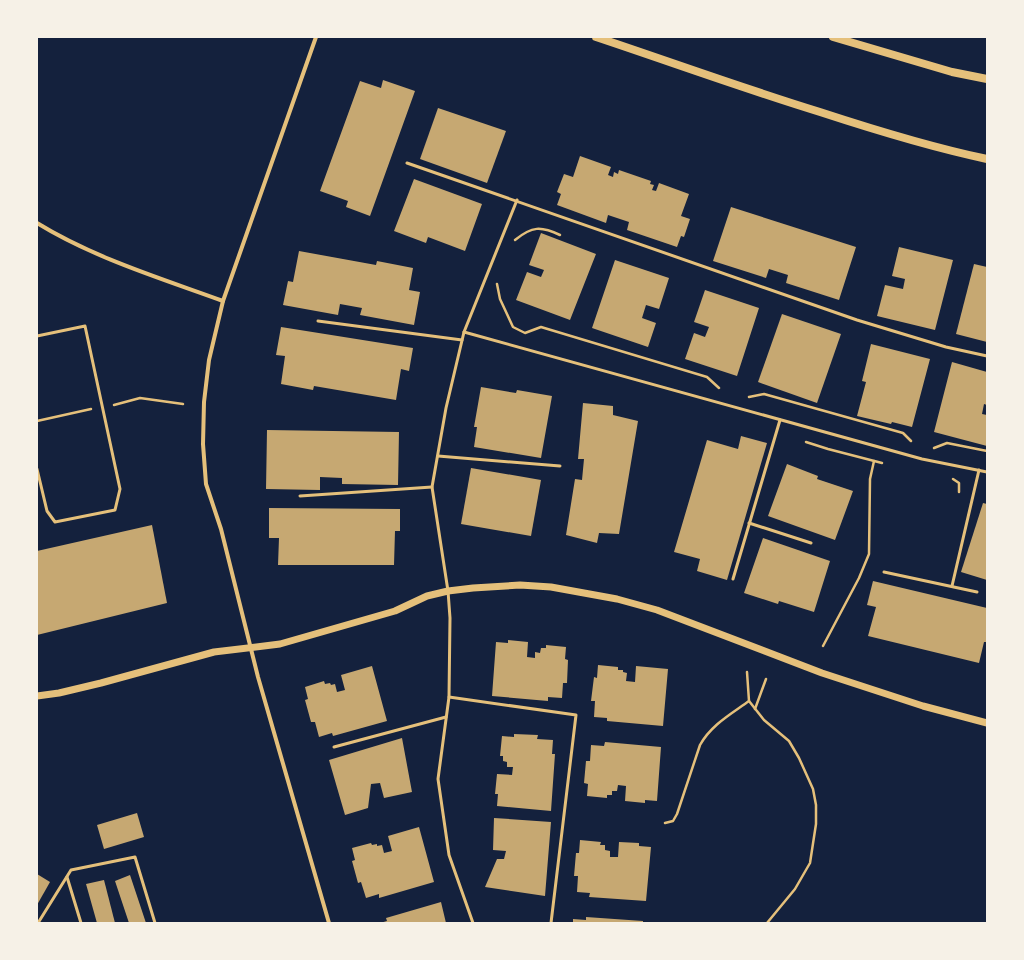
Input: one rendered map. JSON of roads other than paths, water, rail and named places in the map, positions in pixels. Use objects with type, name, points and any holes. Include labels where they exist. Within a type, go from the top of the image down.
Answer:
[{"type":"main road","points":[[596,37],[884,133],[958,153],[987,159]]},
{"type":"main road","points":[[832,37],[952,72],[987,79]]},
{"type":"street","points":[[316,37],[223,301],[210,360],[204,402],[203,444],[206,484],[221,529],[250,647],[329,923]]},
{"type":"street","points":[[37,223],[82,246],[142,272],[223,301]]},
{"type":"street","points":[[37,696],[59,693],[101,683],[214,652],[280,644],[396,611],[427,596],[448,591],[520,585],[551,587],[617,599],[657,610],[822,673],[923,706],[987,723]]},
{"type":"lane","points":[[407,163],[517,200],[857,320],[946,347],[987,356]]},
{"type":"lane","points":[[473,923],[449,855],[438,779],[449,697],[450,618],[448,591],[432,487],[446,408],[464,332],[517,200]]},
{"type":"lane","points":[[318,322],[462,340]]},
{"type":"lane","points":[[37,336],[85,326],[120,489],[115,510],[55,522],[47,511],[37,469]]},
{"type":"lane","points":[[464,332],[922,459],[987,472]]},
{"type":"lane","points":[[733,579],[780,420]]},
{"type":"lane","points":[[438,456],[560,466]]},
{"type":"lane","points":[[952,586],[979,470]]},
{"type":"lane","points":[[300,496],[432,487]]},
{"type":"lane","points":[[749,523],[810,543]]},
{"type":"lane","points":[[884,572],[977,592]]},
{"type":"lane","points":[[449,697],[576,715],[551,923]]},
{"type":"lane","points":[[334,747],[446,717]]},
{"type":"lane","points":[[38,923],[71,870],[135,857],[155,923]]},
{"type":"lane","points":[[67,878],[81,923]]}]
